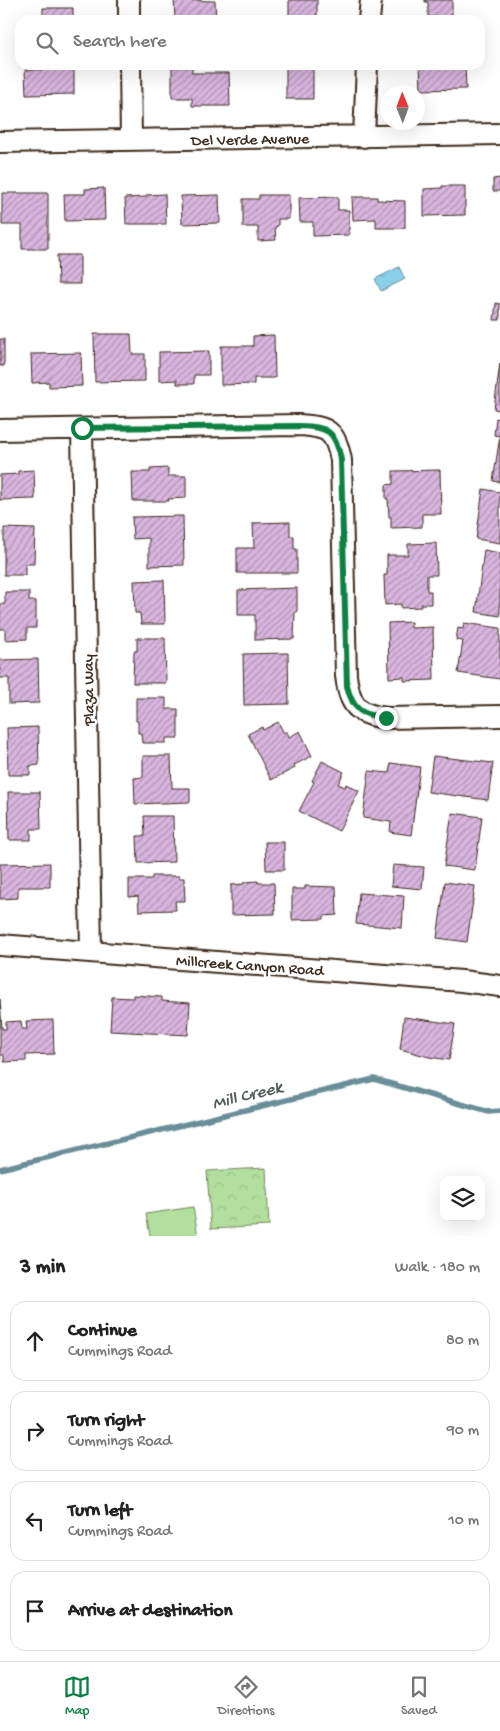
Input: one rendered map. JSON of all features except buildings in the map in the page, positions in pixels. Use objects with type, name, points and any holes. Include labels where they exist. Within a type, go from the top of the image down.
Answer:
[{"type":"street","points":[[129,0],[129,15]]},
{"type":"street","points":[[370,15],[371,0]]},
{"type":"street","points":[[130,70],[131,140]]},
{"type":"street","points":[[364,137],[367,70]]},
{"type":"street","name":"Del Verde Avenue","points":[[0,142],[500,134]]},
{"type":"street","points":[[0,430],[299,426],[322,429],[332,433],[341,460],[346,676],[354,706],[368,714],[386,718],[500,716]]},
{"type":"street","name":"Plaza Way","points":[[82,428],[91,952]]},
{"type":"street","name":"Millcreek Canyon Road","points":[[0,945],[462,981],[500,986]]},
{"type":"green space","points":[[266,1168],[269,1226],[211,1229],[207,1171]]},
{"type":"green space","points":[[193,1207],[198,1236],[150,1236],[146,1214]]},
{"type":"water","points":[[399,267],[405,279],[381,291],[375,279]]},
{"type":"waterway","name":"Mill Creek","points":[[0,1169],[374,1079],[489,1112],[500,1111]]},
{"type":"route","points":[[82,428],[311,426],[332,433],[341,460],[347,686],[354,706],[363,712],[386,718]]}]
